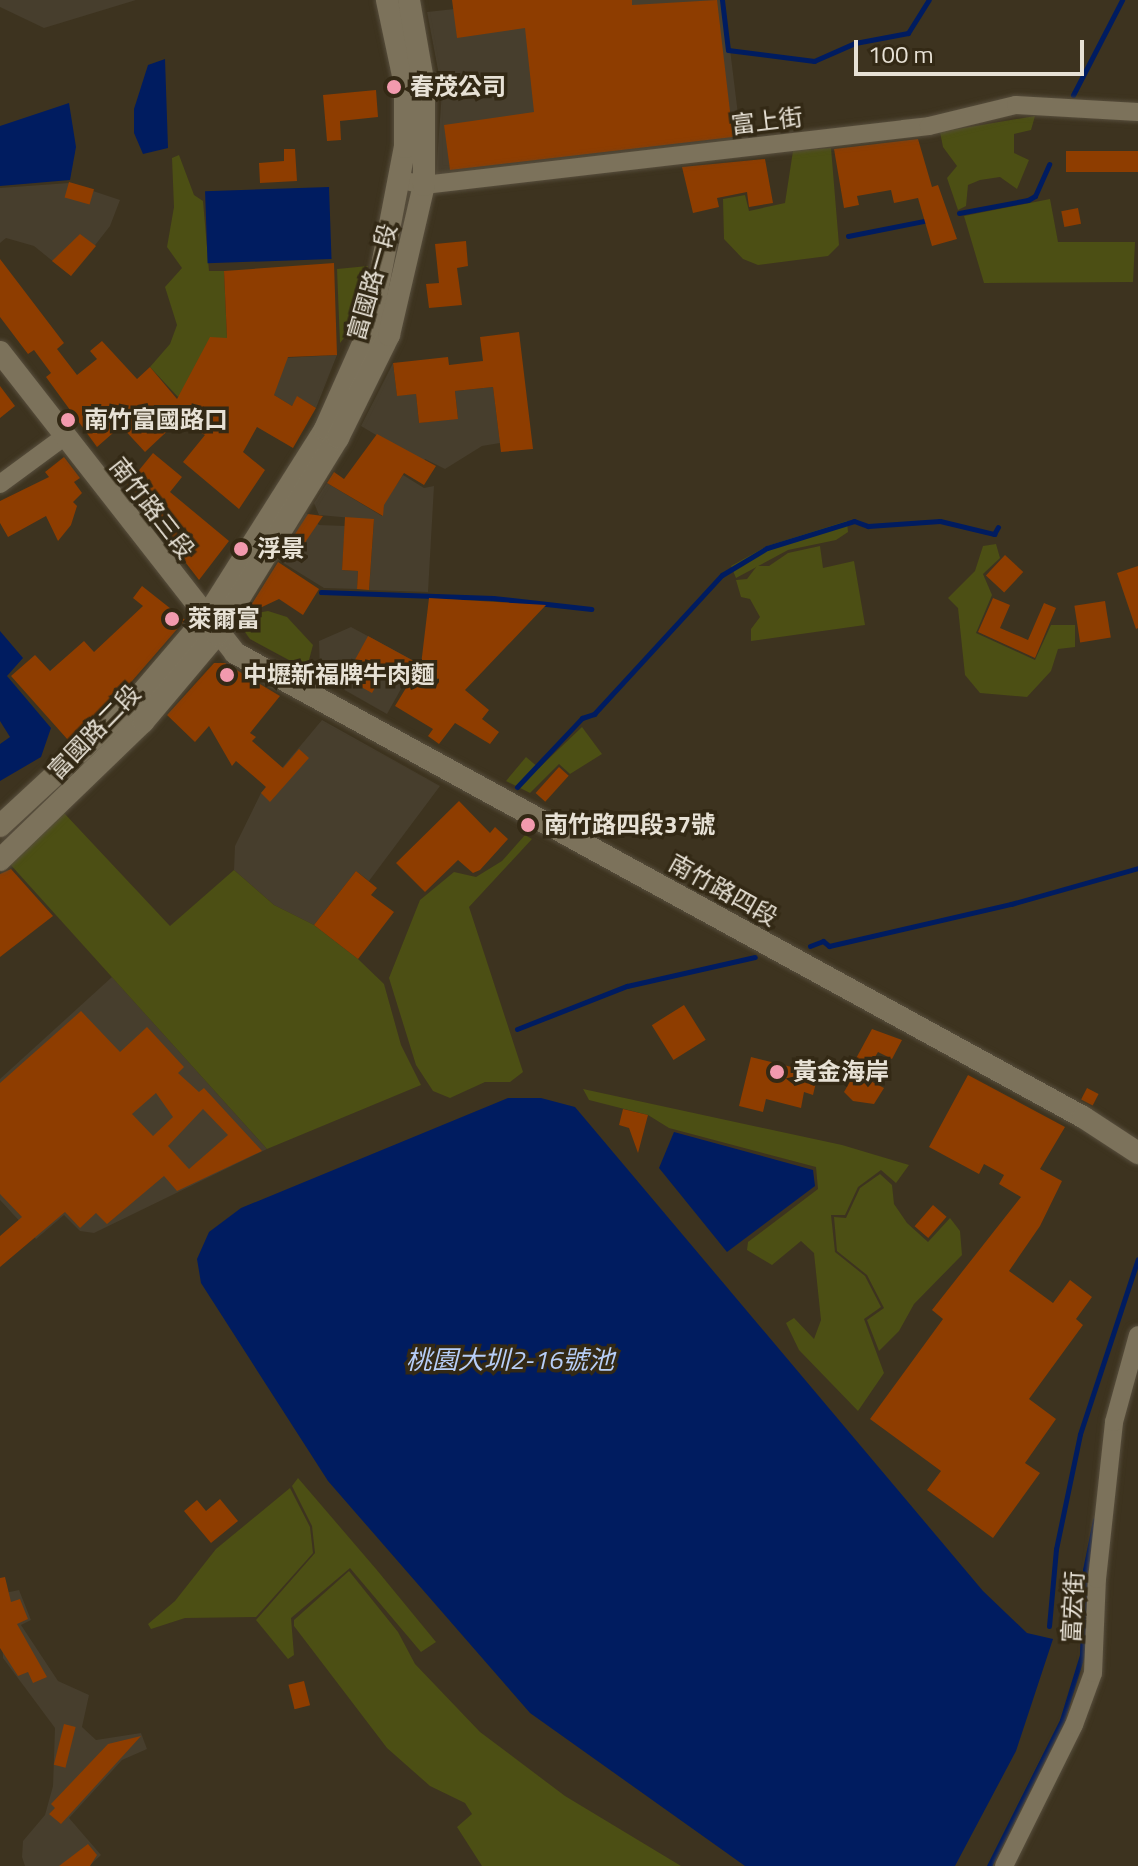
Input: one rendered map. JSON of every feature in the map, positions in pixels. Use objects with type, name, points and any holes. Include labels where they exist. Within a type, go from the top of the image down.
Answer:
[{"type":"street","name":"富國路一段","points":[[211,626],[325,429],[364,343],[401,180],[405,85],[387,0]]},
{"type":"street","name":"富國路一段","points":[[211,626],[338,438],[389,335],[424,185],[424,86],[409,0]]},
{"type":"street","name":"富上街","points":[[401,180],[424,185],[929,126],[1016,105],[1138,112]]},
{"type":"street","name":"南竹路三段","points":[[0,352],[211,626]]},
{"type":"street","points":[[0,484],[65,436]]},
{"type":"street","name":"富國路二段","points":[[0,826],[211,626]]},
{"type":"street","name":"富國路二段","points":[[0,860],[143,722],[211,626]]},
{"type":"street","name":"南竹路四段","points":[[211,626],[249,660],[1083,1117],[1138,1153]]},
{"type":"street","name":"富宏街","points":[[1004,1866],[1074,1725],[1093,1673],[1097,1579],[1114,1422],[1138,1335]]},
{"type":"shaded area","points":[[0,0],[136,0],[44,28],[0,7]]},
{"type":"shaded area","points":[[538,0],[724,0],[741,139],[436,176],[442,91],[427,12]]},
{"type":"shaded area","points":[[1035,116],[1031,130],[1014,134],[1014,153],[1029,160],[1017,189],[1000,177],[980,180],[968,185],[966,206],[958,210],[947,178],[957,166],[943,147],[940,132]]},
{"type":"shaded area","points":[[831,148],[839,245],[828,256],[758,265],[743,259],[724,239],[723,199],[745,195],[749,211],[785,203],[793,151]]},
{"type":"shaded area","points":[[179,155],[194,195],[203,201],[209,271],[224,271],[227,338],[178,397],[150,367],[170,344],[177,325],[165,287],[182,268],[167,247],[174,207],[172,158]]},
{"type":"shaded area","points":[[69,183],[120,200],[110,226],[71,276],[34,246],[6,238],[0,243],[0,188]]},
{"type":"shaded area","points":[[1050,199],[1058,242],[1135,242],[1133,282],[984,283],[964,216]]},
{"type":"shaded area","points":[[368,266],[357,322],[340,343],[337,269]]},
{"type":"shaded area","points":[[337,355],[316,408],[298,397],[292,406],[274,395],[266,359]]},
{"type":"shaded area","points":[[393,363],[397,395],[416,394],[419,423],[458,418],[455,391],[493,387],[500,443],[482,446],[445,469],[425,459],[423,463],[361,426]]},
{"type":"shaded area","points":[[403,475],[424,488],[434,486],[428,592],[369,590],[374,520],[319,515],[314,503],[327,483],[382,516],[384,503]]},
{"type":"shaded area","points":[[306,513],[319,525],[345,526],[342,570],[358,571],[357,589],[324,588],[277,559]]},
{"type":"shaded area","points":[[847,521],[848,532],[836,540],[788,550],[736,578],[731,566],[767,546]]},
{"type":"shaded area","points":[[996,544],[1000,558],[983,574],[992,595],[976,633],[1035,660],[1051,625],[1075,625],[1075,647],[1058,649],[1051,671],[1027,697],[980,693],[965,675],[958,608],[948,598],[975,571],[983,546]]},
{"type":"shaded area","points":[[820,546],[823,568],[854,561],[865,625],[751,641],[751,629],[760,617],[750,599],[741,597],[736,580],[747,579],[757,566],[769,566],[788,553]]},
{"type":"shaded area","points":[[268,611],[287,617],[313,645],[309,660],[300,666],[250,639],[242,628],[245,615]]},
{"type":"shaded area","points":[[351,627],[416,662],[387,714],[320,676],[319,641]]},
{"type":"shaded area","points":[[322,720],[440,786],[369,881],[356,871],[314,925],[274,905],[234,870],[235,846],[261,793]]},
{"type":"shaded area","points":[[582,727],[602,754],[570,774],[559,764],[530,793],[506,781],[526,757],[539,768]]},
{"type":"shaded area","points":[[64,813],[170,926],[234,870],[274,905],[314,925],[384,984],[401,1045],[421,1085],[267,1149],[9,863]]},
{"type":"shaded area","points":[[525,835],[532,839],[469,907],[523,1072],[510,1082],[485,1082],[450,1098],[433,1091],[416,1065],[389,978],[420,900],[454,872],[476,877],[502,861]]},
{"type":"shaded area","points":[[112,977],[267,1149],[94,1233],[80,1231],[64,1215],[36,1239],[0,1200],[0,1079]]},
{"type":"shaded area","points":[[583,1089],[842,1145],[909,1165],[896,1183],[881,1170],[858,1187],[845,1215],[831,1215],[835,1252],[865,1276],[881,1307],[864,1319],[884,1373],[858,1411],[799,1350],[786,1323],[794,1318],[814,1339],[821,1320],[814,1253],[801,1241],[772,1265],[747,1250],[748,1242],[818,1189],[816,1167],[669,1128],[648,1115],[589,1100]]},
{"type":"shaded area","points":[[880,1174],[892,1185],[894,1204],[907,1223],[928,1242],[950,1218],[960,1231],[962,1255],[914,1304],[899,1331],[879,1351],[867,1320],[884,1308],[867,1275],[837,1251],[834,1217],[846,1218],[860,1188]]},
{"type":"shaded area","points":[[298,1478],[436,1642],[421,1652],[350,1568],[291,1618],[294,1655],[288,1659],[256,1620],[315,1553],[312,1526],[292,1486]]},
{"type":"shaded area","points":[[290,1488],[310,1527],[313,1553],[256,1617],[185,1618],[151,1629],[148,1624],[175,1601],[216,1549]]},
{"type":"shaded area","points":[[349,1571],[398,1632],[415,1664],[480,1732],[565,1796],[681,1866],[482,1866],[457,1827],[472,1814],[465,1803],[430,1786],[387,1748],[294,1626],[294,1620]]},
{"type":"shaded area","points":[[19,1590],[31,1620],[21,1625],[58,1681],[89,1695],[82,1727],[96,1740],[141,1733],[147,1749],[122,1760],[69,1818],[101,1855],[89,1866],[25,1866],[22,1857],[23,1841],[45,1815],[53,1786],[55,1728],[3,1658],[0,1594]]},
{"type":"water","points":[[165,59],[168,148],[143,154],[134,133],[134,109],[148,65]]},
{"type":"water","points":[[69,103],[76,147],[70,180],[0,186],[0,126]]},
{"type":"water","points":[[329,187],[332,259],[208,263],[205,191]]},
{"type":"water","points":[[0,631],[23,658],[7,676],[51,728],[41,757],[0,781],[0,744],[10,737],[0,721]]},
{"type":"water","name":"桃園大圳2-16號池","points":[[508,1098],[541,1098],[575,1107],[983,1591],[1027,1633],[1053,1639],[1016,1751],[955,1866],[745,1866],[530,1713],[328,1481],[201,1283],[197,1259],[209,1232],[241,1208]]},
{"type":"water","points":[[674,1132],[813,1170],[815,1186],[727,1252],[659,1168]]},
{"type":"building","points":[[452,0],[632,0],[632,5],[717,0],[733,137],[450,170],[444,125],[534,112],[525,28],[457,38]]},
{"type":"building","points":[[376,90],[378,117],[340,121],[341,140],[327,141],[323,95]]},
{"type":"building","points":[[918,139],[932,187],[938,185],[957,239],[932,246],[918,198],[894,203],[891,190],[857,196],[859,205],[844,208],[834,149]]},
{"type":"building","points":[[284,149],[295,149],[297,181],[260,183],[259,163],[284,161]]},
{"type":"building","points":[[1066,151],[1138,151],[1138,172],[1066,172]]},
{"type":"building","points":[[765,159],[773,203],[749,207],[747,192],[717,198],[719,207],[693,213],[682,167]]},
{"type":"building","points":[[69,182],[94,189],[90,205],[65,197]]},
{"type":"building","points":[[1078,208],[1081,224],[1064,227],[1061,211]]},
{"type":"building","points":[[80,234],[96,246],[71,276],[52,261]]},
{"type":"building","points":[[466,241],[468,266],[457,268],[462,305],[429,308],[426,284],[439,283],[435,244]]},
{"type":"building","points":[[0,259],[64,343],[57,349],[77,375],[97,359],[90,351],[102,341],[137,379],[150,367],[177,399],[210,337],[227,338],[224,271],[334,263],[337,355],[288,357],[274,395],[292,406],[297,396],[316,408],[293,448],[257,427],[243,452],[265,470],[239,509],[183,462],[205,435],[178,421],[145,452],[121,426],[97,447],[46,377],[51,373],[34,350],[28,354],[0,317]]},
{"type":"building","points":[[519,332],[533,449],[501,452],[493,387],[455,391],[458,419],[419,423],[416,394],[397,396],[393,363],[448,357],[449,365],[483,361],[480,337]]},
{"type":"building","points":[[0,386],[15,406],[0,418]]},
{"type":"building","points":[[377,434],[436,466],[424,485],[404,473],[384,505],[383,516],[327,483],[334,472],[344,479]]},
{"type":"building","points":[[153,453],[182,477],[170,492],[229,541],[199,580],[156,524],[162,514],[127,485]]},
{"type":"building","points":[[64,457],[80,478],[74,482],[82,493],[73,502],[77,506],[71,525],[58,541],[46,516],[8,537],[0,523],[0,501],[49,477],[45,472]]},
{"type":"building","points":[[308,514],[323,516],[304,544],[293,537]]},
{"type":"building","points":[[345,517],[374,519],[369,590],[357,589],[358,571],[342,570]]},
{"type":"building","points":[[1005,555],[1023,572],[1004,593],[986,575]]},
{"type":"building","points":[[278,562],[319,589],[303,615],[279,599],[245,615]]},
{"type":"building","points":[[1138,566],[1138,628],[1136,629],[1117,573]]},
{"type":"building","points":[[142,586],[185,620],[126,688],[68,740],[11,676],[35,655],[50,671],[84,641],[94,652],[143,606],[133,598]]},
{"type":"building","points":[[429,598],[546,605],[465,690],[489,710],[482,719],[499,732],[490,744],[455,723],[439,744],[428,736],[433,729],[395,706],[409,683],[385,670],[372,693],[345,678],[368,636],[421,665]]},
{"type":"building","points":[[993,598],[1010,605],[1000,628],[1028,640],[1044,603],[1056,608],[1035,658],[978,632]]},
{"type":"building","points":[[1105,601],[1111,638],[1080,642],[1074,606]]},
{"type":"building","points":[[214,663],[225,663],[280,696],[250,733],[256,737],[252,741],[283,768],[299,749],[309,758],[270,802],[261,793],[266,787],[236,761],[232,766],[209,726],[195,742],[167,715]]},
{"type":"building","points":[[559,767],[569,776],[545,802],[536,793]]},
{"type":"building","points":[[459,801],[490,833],[495,827],[508,839],[480,870],[473,873],[458,860],[425,892],[396,863]]},
{"type":"building","points":[[11,869],[53,916],[0,957],[0,874]]},
{"type":"building","points":[[356,871],[377,888],[371,895],[394,912],[358,959],[314,925]]},
{"type":"building","points":[[684,1005],[706,1040],[674,1060],[652,1025]]},
{"type":"building","points":[[81,1011],[120,1052],[147,1027],[184,1067],[178,1073],[199,1092],[204,1088],[262,1151],[177,1191],[164,1176],[107,1224],[96,1213],[80,1228],[65,1212],[0,1267],[0,1236],[22,1217],[0,1194],[0,1083]],"holes":[[[156,1093],[173,1117],[153,1136],[132,1114]],[[203,1109],[228,1135],[189,1169],[168,1146]]]},
{"type":"building","points":[[872,1029],[902,1040],[892,1059],[878,1052],[866,1072],[853,1064]]},
{"type":"building","points":[[751,1057],[808,1071],[807,1076],[817,1078],[813,1095],[804,1092],[801,1108],[766,1099],[763,1112],[739,1106]]},
{"type":"building","points":[[855,1073],[884,1088],[874,1104],[853,1101],[844,1092]]},
{"type":"building","points":[[968,1075],[1065,1127],[1040,1169],[1062,1181],[1040,1226],[1009,1271],[1053,1303],[1070,1280],[1092,1297],[1076,1319],[1083,1325],[1029,1399],[1056,1419],[1025,1463],[1040,1473],[993,1538],[927,1490],[941,1471],[870,1419],[943,1319],[932,1310],[1021,1197],[999,1184],[1004,1175],[984,1164],[979,1174],[929,1147]]},
{"type":"building","points":[[1087,1088],[1099,1094],[1093,1105],[1081,1100]]},
{"type":"building","points":[[623,1109],[648,1115],[638,1153],[629,1128],[619,1125]]},
{"type":"building","points":[[933,1205],[947,1217],[928,1238],[915,1226]]},
{"type":"building","points":[[220,1499],[238,1521],[211,1543],[184,1511],[197,1500],[206,1511]]},
{"type":"building","points":[[5,1577],[11,1602],[20,1599],[28,1619],[17,1624],[47,1677],[33,1683],[28,1672],[18,1676],[0,1648],[0,1578]]},
{"type":"building","points":[[304,1681],[310,1705],[295,1709],[288,1685]]},
{"type":"building","points":[[64,1724],[76,1727],[65,1768],[54,1765]]},
{"type":"building","points":[[141,1736],[61,1824],[49,1814],[55,1808],[51,1804],[108,1744]]},
{"type":"building","points":[[88,1844],[97,1855],[90,1866],[59,1866]]},
{"type":"waterway","points":[[722,0],[728,50],[814,61],[855,43],[908,33],[929,0]]},
{"type":"waterway","points":[[1073,95],[1122,0]]},
{"type":"waterway","points":[[959,213],[1028,200],[1035,196],[1049,164]]},
{"type":"waterway","points":[[848,236],[929,220]]},
{"type":"waterway","points":[[517,787],[582,718],[594,714],[722,575],[767,548],[854,521],[868,526],[940,521],[994,534],[998,527]]},
{"type":"waterway","points":[[321,592],[493,598],[591,609]]},
{"type":"waterway","points":[[810,946],[823,941],[829,946],[1011,904],[1138,868]]},
{"type":"waterway","points":[[517,1029],[627,986],[755,957]]},
{"type":"waterway","points":[[1049,1626],[1056,1549],[1080,1434],[1138,1259]]},
{"type":"waterway","points":[[989,1866],[1062,1720],[1082,1655],[1085,1570],[1095,1520]]},
{"type":"place","name":"春茂公司","points":[[394,87]]},
{"type":"place","name":"南竹富國路口","points":[[68,420]]},
{"type":"place","name":"浮景","points":[[241,549]]},
{"type":"place","name":"萊爾富","points":[[172,619]]},
{"type":"place","name":"中壢新福牌牛肉麵","points":[[227,675]]},
{"type":"place","name":"南竹路四段37號","points":[[528,825]]},
{"type":"place","name":"黃金海岸","points":[[777,1072]]}]
